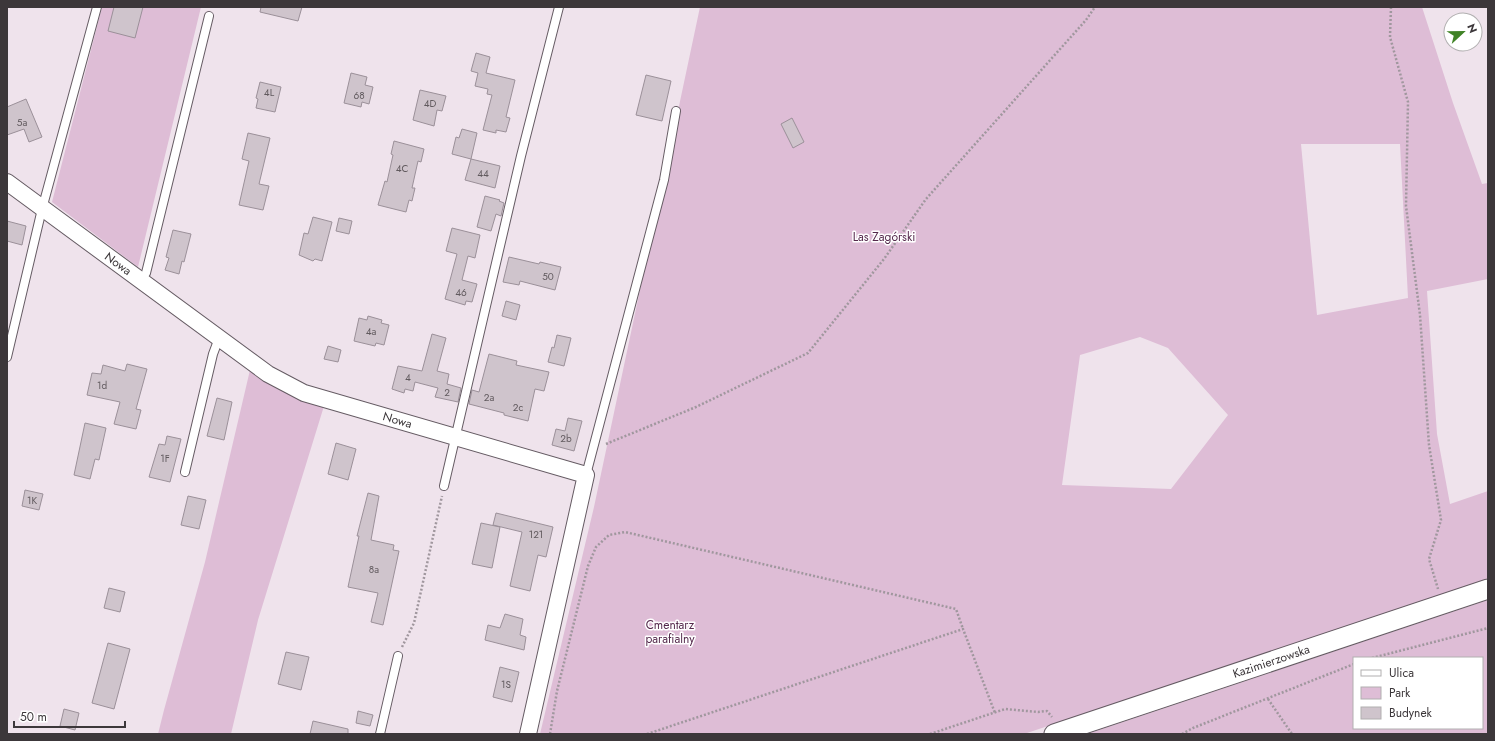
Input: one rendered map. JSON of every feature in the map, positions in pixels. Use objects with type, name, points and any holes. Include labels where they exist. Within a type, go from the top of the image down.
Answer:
[{"type":"street","name":"Nowa","points":[[7,182],[268,374],[304,393],[586,475]]},
{"type":"street","points":[[528,734],[586,475]]},
{"type":"street","name":"Kazimierzowska","points":[[1056,733],[1488,589]]},
{"type":"lane","points":[[7,357],[42,209],[97,7]]},
{"type":"lane","points":[[444,486],[521,156],[559,7]]},
{"type":"lane","points":[[141,281],[146,273],[209,16]]},
{"type":"lane","points":[[586,475],[664,180],[676,111]]},
{"type":"lane","points":[[185,472],[213,354],[219,338]]},
{"type":"lane","points":[[380,734],[398,656]]},
{"type":"path","points":[[592,450],[696,407],[808,353],[884,259],[926,199],[1086,20],[1095,7]]},
{"type":"path","points":[[1391,7],[1390,37],[1408,102],[1406,206],[1420,314],[1429,445],[1442,520],[1429,559],[1442,605]]},
{"type":"path","points":[[398,656],[414,623],[444,486]]},
{"type":"path","points":[[550,734],[557,691],[588,566],[596,547],[609,535],[625,532],[956,609],[995,713]]},
{"type":"path","points":[[1376,657],[1488,628]]},
{"type":"path","points":[[648,734],[963,629]]},
{"type":"path","points":[[1182,734],[1193,728],[1353,664]]},
{"type":"path","points":[[1268,699],[1292,734]]},
{"type":"path","points":[[930,734],[1005,709],[1038,712],[1047,711],[1054,720],[1056,733]]},
{"type":"green space","points":[[102,7],[201,7],[138,267],[52,202]]},
{"type":"green space","name":"Las Zagórski","points":[[700,7],[1422,7],[1453,103],[1482,184],[1488,183],[1488,279],[1427,291],[1437,434],[1450,504],[1488,491],[1488,579],[1024,734],[540,734],[594,507]],"holes":[[[1301,144],[1400,144],[1408,298],[1317,315]],[[1140,337],[1168,348],[1228,415],[1171,489],[1062,485],[1080,355]]]},
{"type":"green space","points":[[250,370],[324,406],[258,620],[231,734],[158,734],[205,562]]},
{"type":"green space","points":[[1488,600],[1488,734],[1087,734]]},
{"type":"building","points":[[114,7],[143,7],[135,38],[108,31]]},
{"type":"building","points":[[261,7],[302,7],[298,21],[260,12]]},
{"type":"building","points":[[476,53],[490,57],[486,73],[515,80],[506,117],[510,118],[506,132],[496,130],[496,133],[483,130],[492,95],[487,94],[488,89],[475,86],[478,73],[471,71]]},
{"type":"building","points":[[351,73],[367,77],[365,85],[373,87],[369,104],[362,102],[361,107],[344,103]]},
{"type":"building","points":[[646,75],[671,81],[662,121],[636,115]]},
{"type":"building","points":[[260,82],[281,87],[275,112],[256,108],[258,99],[256,98]]},
{"type":"building","points":[[420,90],[446,96],[442,111],[437,110],[434,126],[413,120]]},
{"type":"building","points":[[26,99],[42,137],[29,142],[24,129],[7,135],[7,107]]},
{"type":"building","points":[[792,118],[804,142],[793,148],[781,124]]},
{"type":"building","points":[[462,129],[477,133],[471,159],[452,154],[456,137],[459,138]]},
{"type":"building","points":[[248,133],[270,138],[259,184],[269,186],[263,210],[239,205],[249,161],[242,159]]},
{"type":"building","points":[[394,141],[424,149],[421,162],[418,161],[412,188],[415,188],[412,201],[409,200],[406,212],[378,205],[385,181],[387,182],[393,155],[391,154]]},
{"type":"building","points":[[471,159],[500,166],[495,188],[465,180]]},
{"type":"building","points":[[485,196],[500,200],[499,201],[504,203],[501,216],[496,214],[491,231],[477,227]]},
{"type":"building","points":[[313,217],[332,222],[322,261],[315,259],[313,261],[299,255],[304,233],[308,234]]},
{"type":"building","points":[[339,218],[352,221],[349,234],[336,231]]},
{"type":"building","points":[[7,221],[26,226],[22,245],[7,241]]},
{"type":"building","points":[[452,228],[480,235],[475,258],[468,256],[462,280],[477,284],[472,302],[466,301],[465,305],[445,299],[457,254],[446,251]]},
{"type":"building","points":[[173,230],[191,234],[184,262],[182,261],[179,274],[165,270],[169,258],[166,257]]},
{"type":"building","points":[[509,257],[539,264],[540,262],[561,267],[555,290],[520,281],[519,285],[503,282]]},
{"type":"building","points":[[506,301],[520,305],[516,320],[502,316]]},
{"type":"building","points":[[368,316],[382,320],[381,323],[389,325],[384,345],[376,343],[375,346],[354,341],[359,318],[367,320]]},
{"type":"building","points":[[432,334],[446,338],[437,371],[449,374],[447,384],[461,388],[458,402],[435,397],[438,388],[415,382],[413,391],[405,389],[404,393],[392,389],[398,366],[422,371]]},
{"type":"building","points":[[557,335],[571,338],[564,366],[548,362],[552,347],[554,348]]},
{"type":"building","points":[[328,346],[341,350],[338,362],[324,359]]},
{"type":"building","points":[[489,354],[517,361],[516,365],[549,372],[544,391],[535,389],[528,421],[469,404],[472,390],[479,392]]},
{"type":"building","points":[[127,364],[147,369],[136,409],[141,410],[136,429],[114,424],[120,402],[87,395],[92,373],[101,374],[103,365],[125,371]]},
{"type":"building","points":[[217,398],[232,402],[224,440],[207,436]]},
{"type":"building","points":[[568,418],[582,421],[574,451],[552,445],[556,429],[565,431]]},
{"type":"building","points":[[85,423],[106,428],[99,460],[95,459],[90,479],[74,475]]},
{"type":"building","points":[[167,436],[181,439],[170,482],[149,477],[159,444],[165,445]]},
{"type":"building","points":[[336,443],[356,449],[348,480],[328,474]]},
{"type":"building","points":[[25,490],[43,494],[39,510],[22,506]]},
{"type":"building","points":[[368,493],[379,496],[371,540],[394,545],[393,550],[399,551],[383,625],[371,622],[378,593],[348,587],[359,536],[357,536]]},
{"type":"building","points":[[188,496],[206,500],[199,529],[181,525]]},
{"type":"building","points":[[496,513],[553,527],[546,557],[538,555],[530,591],[510,586],[522,532],[493,525]]},
{"type":"building","points":[[481,523],[500,527],[492,568],[472,564]]},
{"type":"building","points":[[109,588],[125,592],[120,612],[104,608]]},
{"type":"building","points":[[505,614],[523,619],[520,635],[526,637],[524,650],[485,640],[488,625],[500,628]]},
{"type":"building","points":[[108,643],[130,649],[114,709],[92,703]]},
{"type":"building","points":[[286,652],[309,657],[301,690],[278,684]]},
{"type":"building","points":[[500,667],[519,672],[512,702],[493,697]]},
{"type":"building","points":[[64,709],[79,713],[75,730],[60,726]]},
{"type":"building","points":[[358,711],[373,715],[370,726],[356,723]]},
{"type":"building","points":[[313,721],[348,729],[348,734],[310,734]]},
{"type":"park label","name":"Cmentarz parafialny","points":[[670,632]]}]
